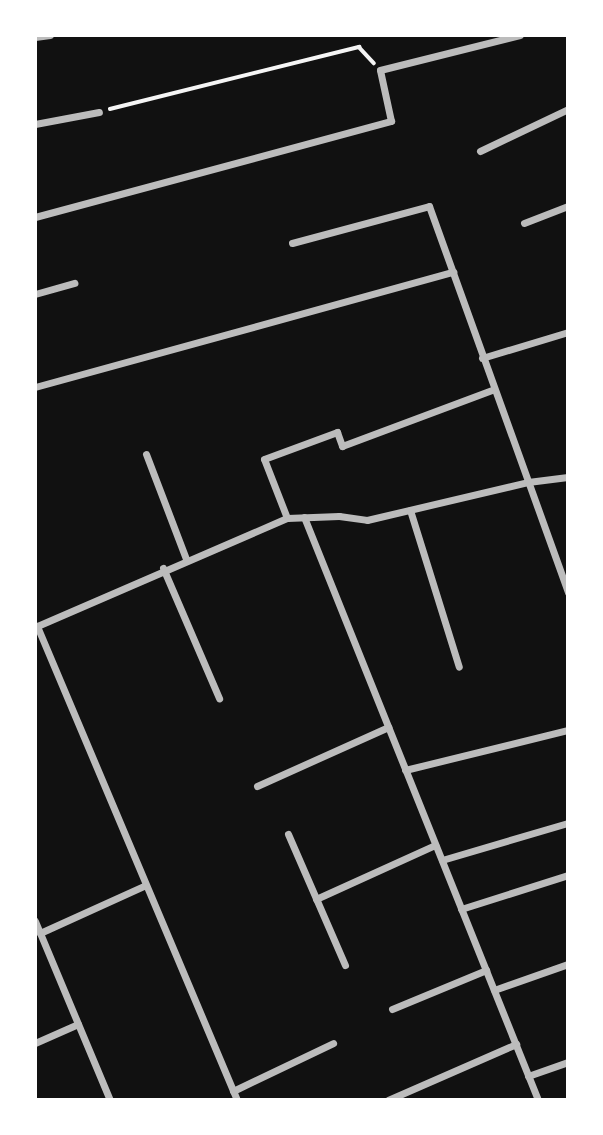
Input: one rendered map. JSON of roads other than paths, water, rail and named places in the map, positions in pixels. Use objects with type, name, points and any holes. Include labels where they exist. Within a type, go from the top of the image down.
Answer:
[{"type":"street","points":[[35,37],[50,35]]},
{"type":"street","points":[[35,217],[391,121],[380,70],[520,35]]},
{"type":"street","points":[[480,151],[568,109]]},
{"type":"street","points":[[35,124],[99,112]]},
{"type":"street","points":[[292,243],[429,206],[492,390],[568,593]]},
{"type":"street","points":[[524,223],[568,206]]},
{"type":"street","points":[[35,387],[453,272]]},
{"type":"street","points":[[35,294],[74,284]]},
{"type":"street","points":[[482,358],[568,332]]},
{"type":"street","points":[[287,518],[264,459],[337,432],[342,446],[492,390]]},
{"type":"street","points":[[146,454],[186,559]]},
{"type":"street","points":[[237,1100],[36,626],[163,568],[287,518],[367,520],[528,482],[568,477]]},
{"type":"street","points":[[410,510],[459,667]]},
{"type":"street","points":[[304,517],[538,1100]]},
{"type":"street","points":[[163,568],[219,698]]},
{"type":"street","points":[[257,786],[388,727]]},
{"type":"street","points":[[405,769],[568,730]]},
{"type":"street","points":[[442,860],[568,823]]},
{"type":"street","points":[[288,834],[345,965]]},
{"type":"street","points":[[316,899],[435,845]]},
{"type":"street","points":[[461,909],[568,875]]},
{"type":"street","points":[[40,933],[146,885]]},
{"type":"street","points":[[35,920],[106,1099]]},
{"type":"street","points":[[494,990],[568,964]]},
{"type":"street","points":[[393,1009],[486,970]]},
{"type":"street","points":[[35,1043],[78,1024]]},
{"type":"street","points":[[233,1091],[333,1043]]},
{"type":"street","points":[[388,1100],[516,1044]]},
{"type":"street","points":[[528,1076],[568,1062]]}]
